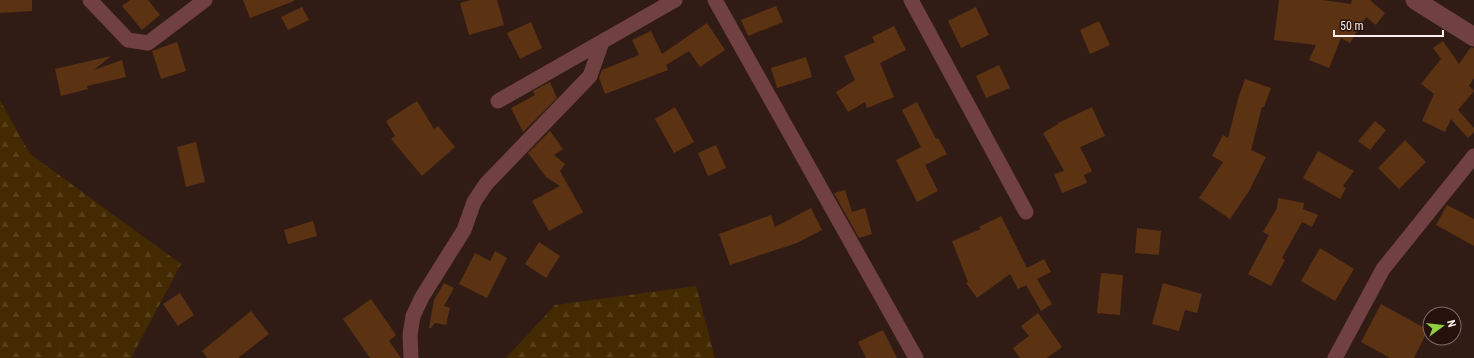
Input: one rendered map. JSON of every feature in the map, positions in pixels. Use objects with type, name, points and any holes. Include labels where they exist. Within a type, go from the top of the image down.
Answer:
[{"type":"street","points":[[90,0],[128,40],[148,43],[205,0]]},
{"type":"street","points":[[498,101],[675,0]]},
{"type":"street","points":[[715,0],[916,358]]},
{"type":"street","points":[[911,0],[1026,212]]},
{"type":"street","points":[[1415,0],[1474,37]]},
{"type":"street","points":[[411,358],[410,335],[413,316],[422,297],[464,230],[474,202],[486,184],[590,76],[602,42]]},
{"type":"street","points":[[1335,358],[1383,269],[1474,156]]},
{"type":"green space","points":[[0,100],[30,154],[181,264],[131,358],[0,358]]},
{"type":"green space","points":[[696,286],[715,358],[506,358],[555,305]]},
{"type":"building","points":[[0,0],[32,0],[32,11],[0,13]]},
{"type":"building","points":[[130,0],[148,0],[160,15],[142,30],[122,6]]},
{"type":"building","points":[[243,0],[294,0],[294,1],[250,18]]},
{"type":"building","points":[[471,0],[497,0],[504,25],[469,35],[460,3]]},
{"type":"building","points":[[1279,0],[1322,0],[1351,4],[1352,0],[1370,0],[1385,13],[1376,25],[1366,17],[1350,43],[1341,38],[1329,68],[1309,60],[1316,45],[1274,40]]},
{"type":"building","points":[[776,6],[783,22],[748,36],[741,20]]},
{"type":"building","points":[[302,7],[309,20],[288,30],[281,17]]},
{"type":"building","points":[[976,7],[989,35],[961,48],[948,21]]},
{"type":"building","points":[[1099,21],[1110,45],[1090,54],[1080,30]]},
{"type":"building","points":[[531,22],[542,48],[520,59],[507,33]]},
{"type":"building","points":[[707,23],[725,50],[700,67],[689,51],[666,65],[668,70],[605,94],[599,78],[602,70],[639,55],[632,40],[651,31],[662,54]]},
{"type":"building","points":[[894,26],[906,50],[880,63],[894,97],[867,108],[865,102],[848,112],[836,92],[855,80],[844,56],[875,42],[872,37]]},
{"type":"building","points":[[1443,41],[1459,64],[1471,47],[1474,48],[1474,78],[1469,86],[1474,91],[1458,110],[1474,128],[1474,132],[1468,138],[1451,119],[1445,132],[1422,121],[1434,94],[1421,84],[1441,59],[1433,48]]},
{"type":"building","points":[[177,42],[186,71],[161,79],[152,51]]},
{"type":"building","points":[[111,56],[94,70],[122,60],[126,77],[87,86],[88,89],[61,96],[55,69]]},
{"type":"building","points":[[806,57],[812,77],[777,88],[771,68]]},
{"type":"building","points":[[999,65],[1010,88],[986,98],[976,76]]},
{"type":"building","points":[[1245,79],[1271,88],[1264,107],[1262,107],[1251,150],[1266,157],[1249,191],[1230,219],[1199,198],[1223,162],[1212,156],[1223,135],[1228,138]]},
{"type":"building","points":[[550,82],[557,98],[523,132],[511,108],[535,95],[533,91]]},
{"type":"building","points":[[417,101],[434,129],[438,126],[455,147],[422,176],[391,139],[395,136],[386,121]]},
{"type":"building","points":[[917,102],[936,139],[938,138],[947,154],[925,165],[938,191],[917,202],[896,160],[921,147],[902,110]]},
{"type":"building","points":[[675,107],[694,142],[674,153],[655,119]]},
{"type":"building","points":[[1092,107],[1105,136],[1080,147],[1092,171],[1084,175],[1087,183],[1062,193],[1054,174],[1064,171],[1043,133],[1058,123]]},
{"type":"building","points":[[1375,121],[1386,130],[1370,150],[1358,141]]},
{"type":"building","points":[[550,131],[563,149],[554,155],[565,164],[560,171],[583,212],[549,231],[532,201],[560,186],[546,177],[528,153]]},
{"type":"building","points":[[1405,140],[1426,162],[1399,189],[1378,168]]},
{"type":"building","points":[[196,142],[205,182],[186,187],[177,147]]},
{"type":"building","points":[[716,145],[726,168],[708,176],[698,153]]},
{"type":"building","points":[[1318,151],[1354,171],[1343,186],[1346,188],[1340,199],[1303,178]]},
{"type":"building","points":[[845,190],[852,212],[865,208],[872,234],[859,238],[834,193]]},
{"type":"building","points":[[1278,198],[1304,203],[1303,209],[1318,215],[1312,227],[1302,222],[1282,258],[1285,260],[1271,286],[1248,274],[1269,235],[1263,232],[1277,208]]},
{"type":"building","points":[[1447,205],[1474,219],[1474,246],[1436,225]]},
{"type":"building","points":[[811,208],[822,230],[797,243],[730,265],[719,234],[771,215],[775,227]]},
{"type":"building","points":[[1001,216],[1027,268],[1044,259],[1051,272],[1037,279],[1052,304],[1041,311],[1026,285],[1018,289],[1010,274],[977,298],[966,283],[968,282],[952,241],[981,229],[979,227]]},
{"type":"building","points":[[313,221],[317,236],[288,244],[284,230]]},
{"type":"building","points":[[1137,228],[1161,231],[1159,255],[1135,253]]},
{"type":"building","points":[[539,242],[560,256],[546,278],[525,264]]},
{"type":"building","points":[[1320,248],[1354,269],[1335,301],[1301,281]]},
{"type":"building","points":[[495,251],[507,258],[487,298],[459,284],[475,253],[490,261]]},
{"type":"building","points":[[1101,273],[1123,275],[1120,315],[1097,313]]},
{"type":"building","points":[[444,283],[454,288],[444,306],[450,308],[446,325],[435,323],[431,328],[429,328],[434,300]]},
{"type":"building","points":[[1163,283],[1202,294],[1197,313],[1185,310],[1179,331],[1152,324]]},
{"type":"building","points":[[180,293],[194,315],[178,326],[163,304]]},
{"type":"building","points":[[371,299],[396,335],[389,341],[401,358],[370,358],[343,319]]},
{"type":"building","points":[[1381,304],[1422,327],[1422,342],[1414,358],[1390,358],[1361,342]]},
{"type":"building","points":[[251,311],[269,334],[238,358],[207,358],[202,351]]},
{"type":"building","points":[[1038,313],[1062,347],[1047,358],[1020,358],[1013,348],[1029,336],[1021,326]]},
{"type":"building","points":[[883,330],[897,358],[866,358],[858,342]]}]
